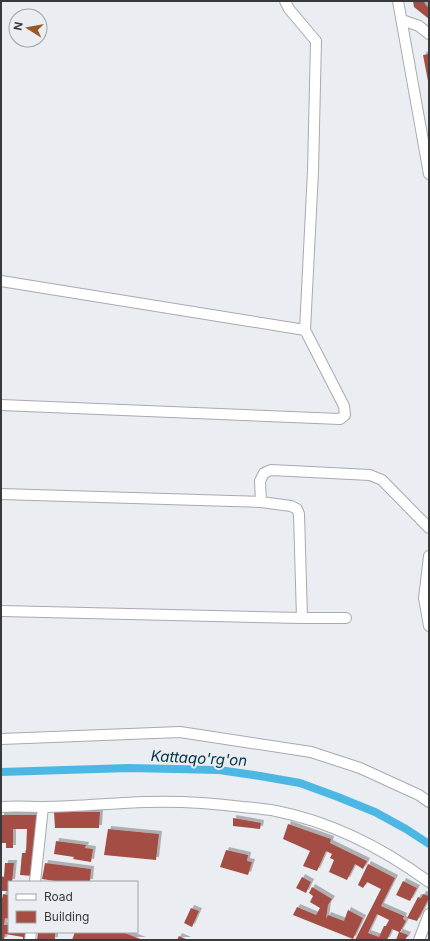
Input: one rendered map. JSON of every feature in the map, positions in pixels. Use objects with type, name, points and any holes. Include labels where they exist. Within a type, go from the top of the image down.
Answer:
[{"type":"street","points":[[1,405],[340,419],[345,415],[344,406],[305,330],[313,171],[316,41],[289,9],[285,1]]},
{"type":"street","points":[[398,1],[429,174]]},
{"type":"street","points":[[402,20],[419,26],[429,34]]},
{"type":"street","points":[[1,281],[305,330]]},
{"type":"street","points":[[261,502],[260,481],[264,473],[271,470],[370,475],[382,480],[429,528]]},
{"type":"street","points":[[1,494],[261,502],[290,506],[297,509],[299,514],[302,618]]},
{"type":"street","points":[[429,556],[424,598],[429,626]]},
{"type":"street","points":[[1,611],[346,618]]},
{"type":"street","points":[[1,739],[180,732],[310,752],[360,768],[419,795],[429,802]]},
{"type":"street","points":[[1,807],[182,802],[218,804],[275,811],[316,822],[351,835],[409,868],[429,882]]},
{"type":"street","points":[[35,881],[43,807]]},
{"type":"street","points":[[419,940],[429,914]]},
{"type":"building","points":[[413,1],[424,1],[429,8],[429,19],[414,7]]},
{"type":"building","points":[[428,54],[429,80],[428,81],[423,55]]},
{"type":"building","points":[[54,812],[100,812],[99,828],[55,828]]},
{"type":"building","points":[[1,815],[37,815],[33,876],[20,875],[22,853],[26,853],[27,829],[13,829],[13,848],[6,848],[6,843],[1,843]]},
{"type":"building","points":[[233,818],[261,823],[260,829],[233,826]]},
{"type":"building","points":[[288,824],[331,839],[330,843],[367,861],[363,869],[355,864],[347,880],[329,872],[334,860],[330,858],[332,854],[326,851],[317,871],[303,866],[310,851],[283,839]]},
{"type":"building","points":[[108,829],[159,834],[156,860],[104,855]]},
{"type":"building","points":[[56,841],[86,845],[85,848],[93,849],[91,862],[73,859],[74,857],[54,854]]},
{"type":"building","points":[[226,850],[248,855],[247,861],[252,862],[248,875],[220,867]]},
{"type":"building","points":[[5,863],[14,863],[12,881],[8,881],[8,891],[1,891],[1,876],[4,877]]},
{"type":"building","points":[[45,863],[91,869],[90,881],[55,881],[42,879]]},
{"type":"building","points":[[368,864],[395,878],[381,906],[404,916],[403,919],[406,921],[400,932],[408,935],[405,940],[396,940],[399,932],[392,929],[387,940],[355,940],[381,889],[367,882],[363,888],[358,885]],"holes":[[[377,914],[389,920],[386,926],[384,926],[379,937],[368,933]]]},
{"type":"building","points":[[302,877],[311,882],[306,893],[296,888]]},
{"type":"building","points":[[403,881],[417,888],[410,901],[396,895]]},
{"type":"building","points":[[312,887],[332,899],[328,905],[326,919],[328,915],[344,921],[348,910],[363,918],[353,939],[293,915],[297,907],[316,915],[320,908],[310,902],[313,896],[309,893]]},
{"type":"building","points":[[3,894],[8,895],[8,919],[5,918],[4,925],[8,925],[8,933],[29,933],[28,940],[23,940],[23,937],[5,934],[4,940],[1,940],[1,904]]},
{"type":"building","points":[[423,894],[429,896],[429,898],[417,921],[407,918],[418,897],[421,898]]},
{"type":"building","points":[[191,908],[199,911],[192,927],[184,923]]},
{"type":"building","points":[[38,933],[55,933],[55,940],[37,940]]},
{"type":"building","points":[[75,933],[125,933],[143,940],[72,940]]},
{"type":"building","points":[[179,936],[188,940],[177,940]]},
{"type":"waterway","name":"Kattaqo'rg'on","points":[[1,772],[129,768],[219,770],[260,776],[300,783],[338,797],[375,812],[429,844]]}]
